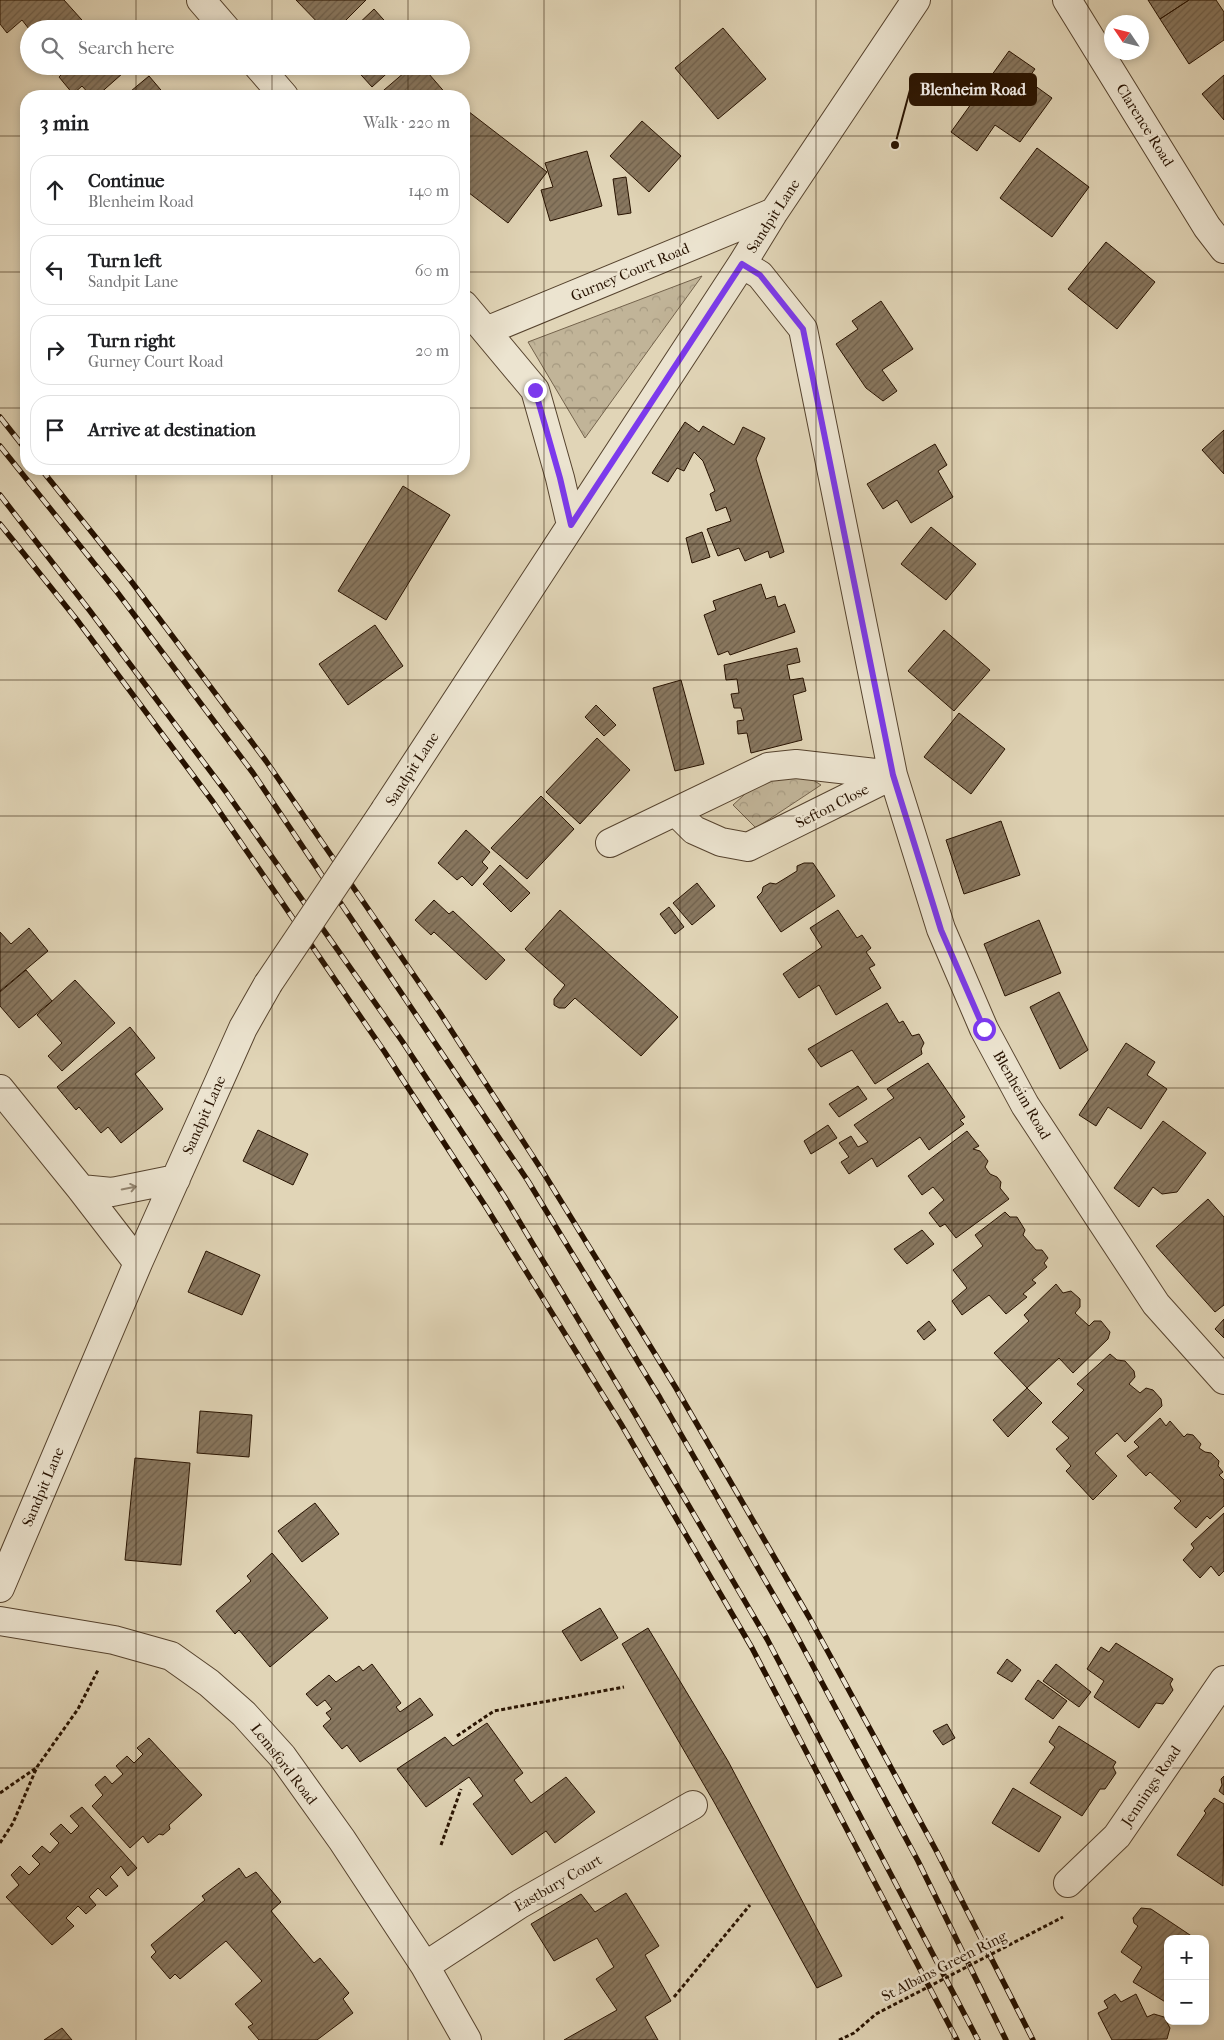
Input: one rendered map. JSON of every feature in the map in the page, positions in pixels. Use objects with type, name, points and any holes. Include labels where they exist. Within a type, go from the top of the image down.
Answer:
[{"type":"street","points":[[201,0],[218,20]]},
{"type":"street","name":"Sandpit Lane","points":[[0,1588],[138,1263],[243,1028],[268,984],[385,810],[742,264],[774,212],[916,0]]},
{"type":"street","name":"Clarence Road","points":[[1067,0],[1208,227],[1224,249]]},
{"type":"street","points":[[266,75],[279,90]]},
{"type":"street","name":"Gurney Court Road","points":[[486,331],[774,212]]},
{"type":"street","name":"Blenheim Road","points":[[742,264],[760,275],[803,329],[893,775],[941,930],[984,1029],[1025,1105],[1156,1304],[1224,1380]]},
{"type":"street","points":[[470,312],[535,390],[571,525]]},
{"type":"street","name":"Sefton Close","points":[[610,843],[768,767],[796,764],[893,775]]},
{"type":"street","name":"Sefton Close","points":[[676,812],[694,830],[721,842],[748,847],[893,775]]},
{"type":"street","points":[[0,1089],[138,1263]]},
{"type":"street","points":[[81,1189],[112,1192],[176,1179]]},
{"type":"street","name":"Lemsford Road","points":[[0,1622],[114,1640],[171,1656],[209,1683],[244,1714],[282,1756],[342,1840],[425,1966],[467,2040]]},
{"type":"street","name":"Jennings Road","points":[[1068,1883],[1117,1836],[1224,1680]]},
{"type":"street","name":"Eastbury Court","points":[[425,1966],[520,1904],[693,1805]]},
{"type":"path","points":[[0,1843],[12,1823],[37,1767],[78,1709],[114,1640]]},
{"type":"path","points":[[457,1736],[494,1711],[624,1687]]},
{"type":"path","points":[[0,1793],[37,1767]]},
{"type":"path","points":[[441,1845],[461,1789]]},
{"type":"path","points":[[674,1997],[750,1905]]},
{"type":"path","name":"St Albans Green Ring","points":[[839,2040],[854,2033],[876,2014],[1063,1917]]},
{"type":"green space","points":[[702,276],[585,438],[528,342]]},
{"type":"green space","points":[[797,770],[821,785],[756,828],[733,805],[768,773]]},
{"type":"building","points":[[0,0],[64,0],[82,20],[20,20],[7,33],[0,24]]},
{"type":"building","points":[[296,0],[366,0],[346,20],[315,20]]},
{"type":"building","points":[[1148,0],[1189,0],[1160,19]]},
{"type":"building","points":[[1189,0],[1216,0],[1224,12],[1224,40],[1189,64],[1160,19]]},
{"type":"building","points":[[374,9],[384,20],[362,20]]},
{"type":"building","points":[[723,28],[766,79],[718,119],[675,68]]},
{"type":"building","points":[[1009,51],[1035,69],[1027,80],[1052,98],[1020,142],[995,125],[977,151],[951,132]]},
{"type":"building","points":[[61,75],[121,75],[104,90],[86,90],[82,86],[78,90],[70,90],[59,77]]},
{"type":"building","points":[[361,75],[385,75],[372,87]]},
{"type":"building","points":[[402,75],[430,75],[443,90],[384,90]]},
{"type":"building","points":[[1224,75],[1224,120],[1202,94]]},
{"type":"building","points":[[149,76],[161,90],[132,90]]},
{"type":"building","points":[[470,113],[547,172],[508,223],[470,194]]},
{"type":"building","points":[[642,121],[681,156],[649,192],[610,156]]},
{"type":"building","points":[[1037,148],[1089,187],[1052,237],[1000,198]]},
{"type":"building","points":[[587,151],[602,206],[550,221],[541,190],[553,187],[545,163]]},
{"type":"building","points":[[626,177],[631,213],[618,215],[613,179]]},
{"type":"building","points":[[1106,242],[1155,282],[1117,329],[1068,289]]},
{"type":"building","points":[[881,301],[913,349],[882,370],[897,391],[883,401],[866,388],[836,344],[858,329],[852,321]]},
{"type":"building","points":[[685,422],[699,432],[703,426],[734,445],[743,427],[765,438],[756,459],[784,552],[770,558],[768,551],[745,561],[739,548],[718,556],[707,529],[731,521],[726,507],[716,511],[710,494],[715,491],[703,461],[694,452],[684,471],[677,468],[668,482],[652,473]]},
{"type":"building","points":[[1224,430],[1224,474],[1202,450]]},
{"type":"building","points":[[935,444],[947,465],[938,471],[953,497],[911,523],[897,500],[883,509],[867,484]]},
{"type":"building","points":[[403,486],[450,515],[386,620],[338,591]]},
{"type":"building","points":[[931,527],[976,564],[946,600],[901,564]]},
{"type":"building","points":[[702,532],[710,557],[692,563],[686,538]]},
{"type":"building","points":[[761,584],[766,599],[775,596],[778,607],[785,604],[795,632],[730,655],[728,651],[718,655],[704,615],[716,610],[713,601]]},
{"type":"building","points":[[375,625],[403,666],[348,705],[319,664]]},
{"type":"building","points":[[944,630],[990,670],[954,711],[908,671]]},
{"type":"building","points":[[797,648],[800,662],[787,665],[790,680],[803,678],[806,691],[793,695],[802,740],[751,753],[747,733],[738,734],[737,721],[744,720],[741,708],[734,708],[731,694],[739,693],[737,679],[726,680],[724,665]]},
{"type":"building","points":[[681,680],[704,764],[675,771],[653,688]]},
{"type":"building","points":[[596,705],[616,725],[604,736],[585,717]]},
{"type":"building","points":[[959,713],[1005,749],[971,794],[924,757]]},
{"type":"building","points":[[597,738],[630,770],[580,824],[546,792]]},
{"type":"building","points":[[541,796],[574,829],[527,879],[491,848]]},
{"type":"building","points":[[1001,821],[1020,875],[964,894],[946,840]]},
{"type":"building","points":[[466,830],[490,852],[482,862],[488,868],[472,886],[462,876],[457,880],[438,863]]},
{"type":"building","points":[[804,863],[813,863],[835,896],[781,932],[757,897],[762,892],[763,887],[770,883],[776,884],[797,871],[797,866]]},
{"type":"building","points":[[500,865],[530,893],[511,912],[483,884]]},
{"type":"building","points":[[697,883],[715,906],[692,925],[673,903]]},
{"type":"building","points":[[434,900],[449,914],[453,911],[505,960],[486,980],[434,932],[431,935],[415,920]]},
{"type":"building","points":[[669,907],[684,927],[675,934],[660,914]]},
{"type":"building","points":[[560,910],[678,1017],[641,1056],[575,998],[565,1008],[559,1008],[554,1005],[554,999],[565,985],[525,949]]},
{"type":"building","points":[[838,910],[857,938],[862,935],[871,948],[866,952],[875,965],[869,968],[881,988],[836,1015],[819,985],[799,998],[783,974],[822,947],[810,928]]},
{"type":"building","points":[[1039,920],[1061,973],[1005,996],[984,944]]},
{"type":"building","points":[[29,928],[48,951],[0,991],[0,932],[11,944]]},
{"type":"building","points":[[26,970],[52,1001],[19,1028],[0,1006],[0,992]]},
{"type":"building","points":[[75,980],[115,1023],[62,1071],[48,1056],[62,1043],[37,1015]]},
{"type":"building","points":[[1059,992],[1088,1050],[1060,1069],[1030,1007]]},
{"type":"building","points":[[887,1003],[899,1023],[903,1021],[912,1036],[919,1034],[924,1043],[921,1049],[922,1054],[875,1084],[852,1050],[821,1067],[808,1049]]},
{"type":"building","points":[[130,1027],[155,1058],[135,1074],[163,1109],[121,1143],[108,1127],[101,1133],[79,1107],[76,1110],[57,1087]]},
{"type":"building","points":[[1126,1043],[1155,1062],[1147,1075],[1167,1089],[1141,1129],[1108,1107],[1096,1126],[1079,1115]]},
{"type":"building","points":[[928,1063],[965,1117],[960,1120],[964,1124],[929,1150],[920,1137],[877,1167],[872,1158],[849,1174],[841,1162],[849,1157],[839,1143],[851,1136],[858,1147],[868,1142],[854,1125],[894,1098],[887,1089]]},
{"type":"building","points":[[858,1086],[867,1099],[839,1117],[829,1104]]},
{"type":"building","points":[[1163,1121],[1206,1153],[1177,1192],[1162,1194],[1153,1187],[1139,1207],[1114,1188]]},
{"type":"building","points":[[828,1125],[837,1138],[811,1154],[804,1141]]},
{"type":"building","points":[[258,1130],[308,1154],[293,1185],[243,1161]]},
{"type":"building","points":[[967,1131],[979,1146],[973,1149],[980,1151],[988,1161],[985,1167],[990,1174],[997,1177],[1001,1182],[1000,1188],[1009,1199],[956,1238],[945,1224],[940,1227],[929,1213],[944,1200],[933,1187],[922,1195],[908,1176]]},
{"type":"building","points":[[1208,1199],[1224,1217],[1224,1305],[1215,1312],[1156,1246]]},
{"type":"building","points":[[1005,1212],[1010,1217],[1017,1217],[1025,1230],[1023,1235],[1036,1250],[1042,1250],[1048,1258],[1044,1263],[1047,1267],[1032,1280],[1036,1283],[1023,1294],[1027,1297],[1006,1314],[989,1295],[962,1315],[952,1301],[967,1288],[953,1270],[983,1246],[975,1235]]},
{"type":"building","points":[[922,1230],[934,1244],[907,1264],[894,1249]]},
{"type":"building","points":[[206,1251],[260,1275],[242,1315],[188,1292]]},
{"type":"building","points":[[1056,1284],[1063,1293],[1071,1291],[1080,1299],[1080,1307],[1075,1313],[1089,1326],[1094,1321],[1101,1321],[1110,1332],[1108,1339],[1073,1373],[1059,1358],[1027,1388],[994,1353],[1029,1321],[1024,1315]]},
{"type":"building","points":[[1224,1319],[1224,1338],[1215,1329]]},
{"type":"building","points":[[929,1321],[936,1330],[924,1340],[917,1331]]},
{"type":"building","points":[[1110,1354],[1117,1360],[1125,1361],[1134,1371],[1135,1377],[1129,1384],[1140,1393],[1146,1388],[1153,1390],[1161,1399],[1162,1406],[1125,1442],[1117,1433],[1095,1453],[1117,1476],[1093,1500],[1066,1471],[1071,1466],[1056,1449],[1069,1438],[1052,1422],[1084,1390],[1077,1384]]},
{"type":"building","points":[[1027,1388],[1042,1403],[1008,1437],[993,1420]]},
{"type":"building","points":[[200,1411],[252,1415],[249,1457],[197,1453]]},
{"type":"building","points":[[1160,1418],[1166,1426],[1170,1421],[1184,1437],[1187,1434],[1193,1435],[1201,1444],[1199,1448],[1211,1453],[1219,1461],[1218,1466],[1223,1472],[1219,1475],[1224,1480],[1224,1506],[1210,1519],[1207,1516],[1196,1528],[1174,1508],[1181,1501],[1150,1472],[1146,1476],[1127,1456],[1139,1447],[1134,1442]]},
{"type":"building","points":[[135,1458],[190,1463],[181,1565],[125,1560]]},
{"type":"building","points":[[315,1503],[339,1534],[302,1562],[278,1531]]},
{"type":"building","points":[[1224,1513],[1224,1571],[1219,1576],[1211,1566],[1200,1578],[1183,1560],[1194,1548],[1191,1544]]},
{"type":"building","points":[[272,1553],[328,1618],[270,1667],[239,1630],[235,1634],[216,1611],[251,1581],[247,1576]]},
{"type":"building","points":[[600,1608],[618,1638],[581,1661],[562,1631]]},
{"type":"building","points":[[648,1628],[728,1761],[842,1976],[817,1988],[714,1802],[622,1644]]},
{"type":"building","points":[[1116,1643],[1173,1679],[1170,1684],[1173,1690],[1163,1704],[1156,1703],[1139,1728],[1094,1697],[1104,1681],[1087,1669],[1101,1647],[1109,1652]]},
{"type":"building","points":[[1007,1659],[1021,1670],[1012,1682],[997,1673]]},
{"type":"building","points":[[372,1664],[401,1703],[396,1707],[400,1712],[420,1698],[433,1715],[360,1762],[347,1745],[342,1749],[323,1726],[331,1719],[326,1713],[332,1709],[325,1700],[317,1706],[306,1694],[329,1675],[336,1682],[359,1666],[363,1671]]},
{"type":"building","points":[[1056,1664],[1091,1692],[1079,1707],[1043,1681]]},
{"type":"building","points":[[1038,1680],[1067,1701],[1053,1719],[1025,1699]]},
{"type":"building","points":[[487,1723],[523,1773],[514,1780],[531,1803],[566,1777],[595,1812],[555,1843],[546,1831],[512,1855],[473,1804],[483,1796],[469,1777],[426,1807],[397,1769],[445,1737],[453,1746]]},
{"type":"building","points":[[947,1724],[955,1738],[943,1745],[933,1731]]},
{"type":"building","points":[[1059,1726],[1116,1762],[1113,1767],[1116,1773],[1105,1789],[1100,1789],[1082,1816],[1030,1783],[1055,1747],[1049,1742]]},
{"type":"building","points":[[149,1738],[202,1795],[169,1825],[170,1829],[163,1835],[159,1834],[148,1843],[143,1836],[130,1848],[92,1806],[103,1795],[95,1785],[105,1776],[112,1784],[123,1774],[116,1766],[127,1756],[134,1763],[143,1754],[137,1748]]},
{"type":"building","points":[[1224,1776],[1224,1795],[1219,1791],[1222,1785],[1221,1779]]},
{"type":"building","points":[[1013,1788],[1061,1817],[1039,1852],[992,1823]]},
{"type":"building","points":[[1214,1798],[1224,1804],[1223,1886],[1177,1855]]},
{"type":"building","points":[[82,1807],[137,1868],[128,1876],[121,1866],[110,1877],[118,1886],[106,1896],[98,1888],[89,1897],[96,1905],[86,1914],[78,1906],[66,1918],[74,1926],[52,1945],[6,1897],[19,1885],[11,1875],[20,1866],[29,1875],[40,1864],[32,1856],[42,1846],[50,1853],[59,1843],[50,1834],[61,1824],[71,1834],[79,1826],[70,1816]]},
{"type":"building","points":[[239,1868],[246,1878],[256,1872],[281,1902],[271,1911],[314,1963],[320,1958],[349,1993],[343,1999],[353,2013],[317,2040],[259,2040],[248,2027],[253,2024],[235,2004],[262,1981],[226,1941],[180,1979],[175,1974],[170,1979],[151,1957],[156,1952],[151,1945],[205,1900],[202,1896]]},
{"type":"building","points":[[626,1893],[659,1946],[645,1955],[671,2001],[645,2017],[658,2040],[564,2040],[617,2010],[596,1979],[614,1967],[597,1938],[554,1961],[531,1924],[581,1894],[595,1912]]},
{"type":"building","points":[[1141,1908],[1151,1909],[1190,1935],[1164,1935],[1164,2001],[1133,1982],[1142,1967],[1121,1952],[1138,1926],[1134,1923],[1133,1918]]},
{"type":"building","points":[[1115,1994],[1121,2002],[1136,1994],[1147,2017],[1154,2014],[1164,2017],[1164,2025],[1168,2025],[1170,2028],[1167,2039],[1112,2040],[1098,2013],[1108,2008],[1104,2001]]},
{"type":"building","points":[[62,2028],[72,2040],[44,2040]]},
{"type":"railway","points":[[0,417],[20,442]]},
{"type":"railway","points":[[0,446],[20,471]]},
{"type":"railway","points":[[23,475],[117,592],[253,773],[528,1181],[660,1398],[792,1627],[918,1861],[1006,2040]]},
{"type":"railway","points":[[46,475],[131,581],[266,761],[440,1013],[543,1172],[676,1388],[809,1617],[937,1852],[1033,2040]]},
{"type":"railway","points":[[0,495],[226,792],[402,1041],[504,1196],[767,1639],[978,2040]]},
{"type":"railway","points":[[0,524],[77,620],[213,802],[384,1051],[486,1207],[621,1424],[752,1648],[957,2040]]},
{"type":"place","name":"Blenheim Road","points":[[895,145]]},
{"type":"route","points":[[535,390],[571,525],[742,264],[760,275],[803,329],[893,775],[941,930],[984,1029]]}]
